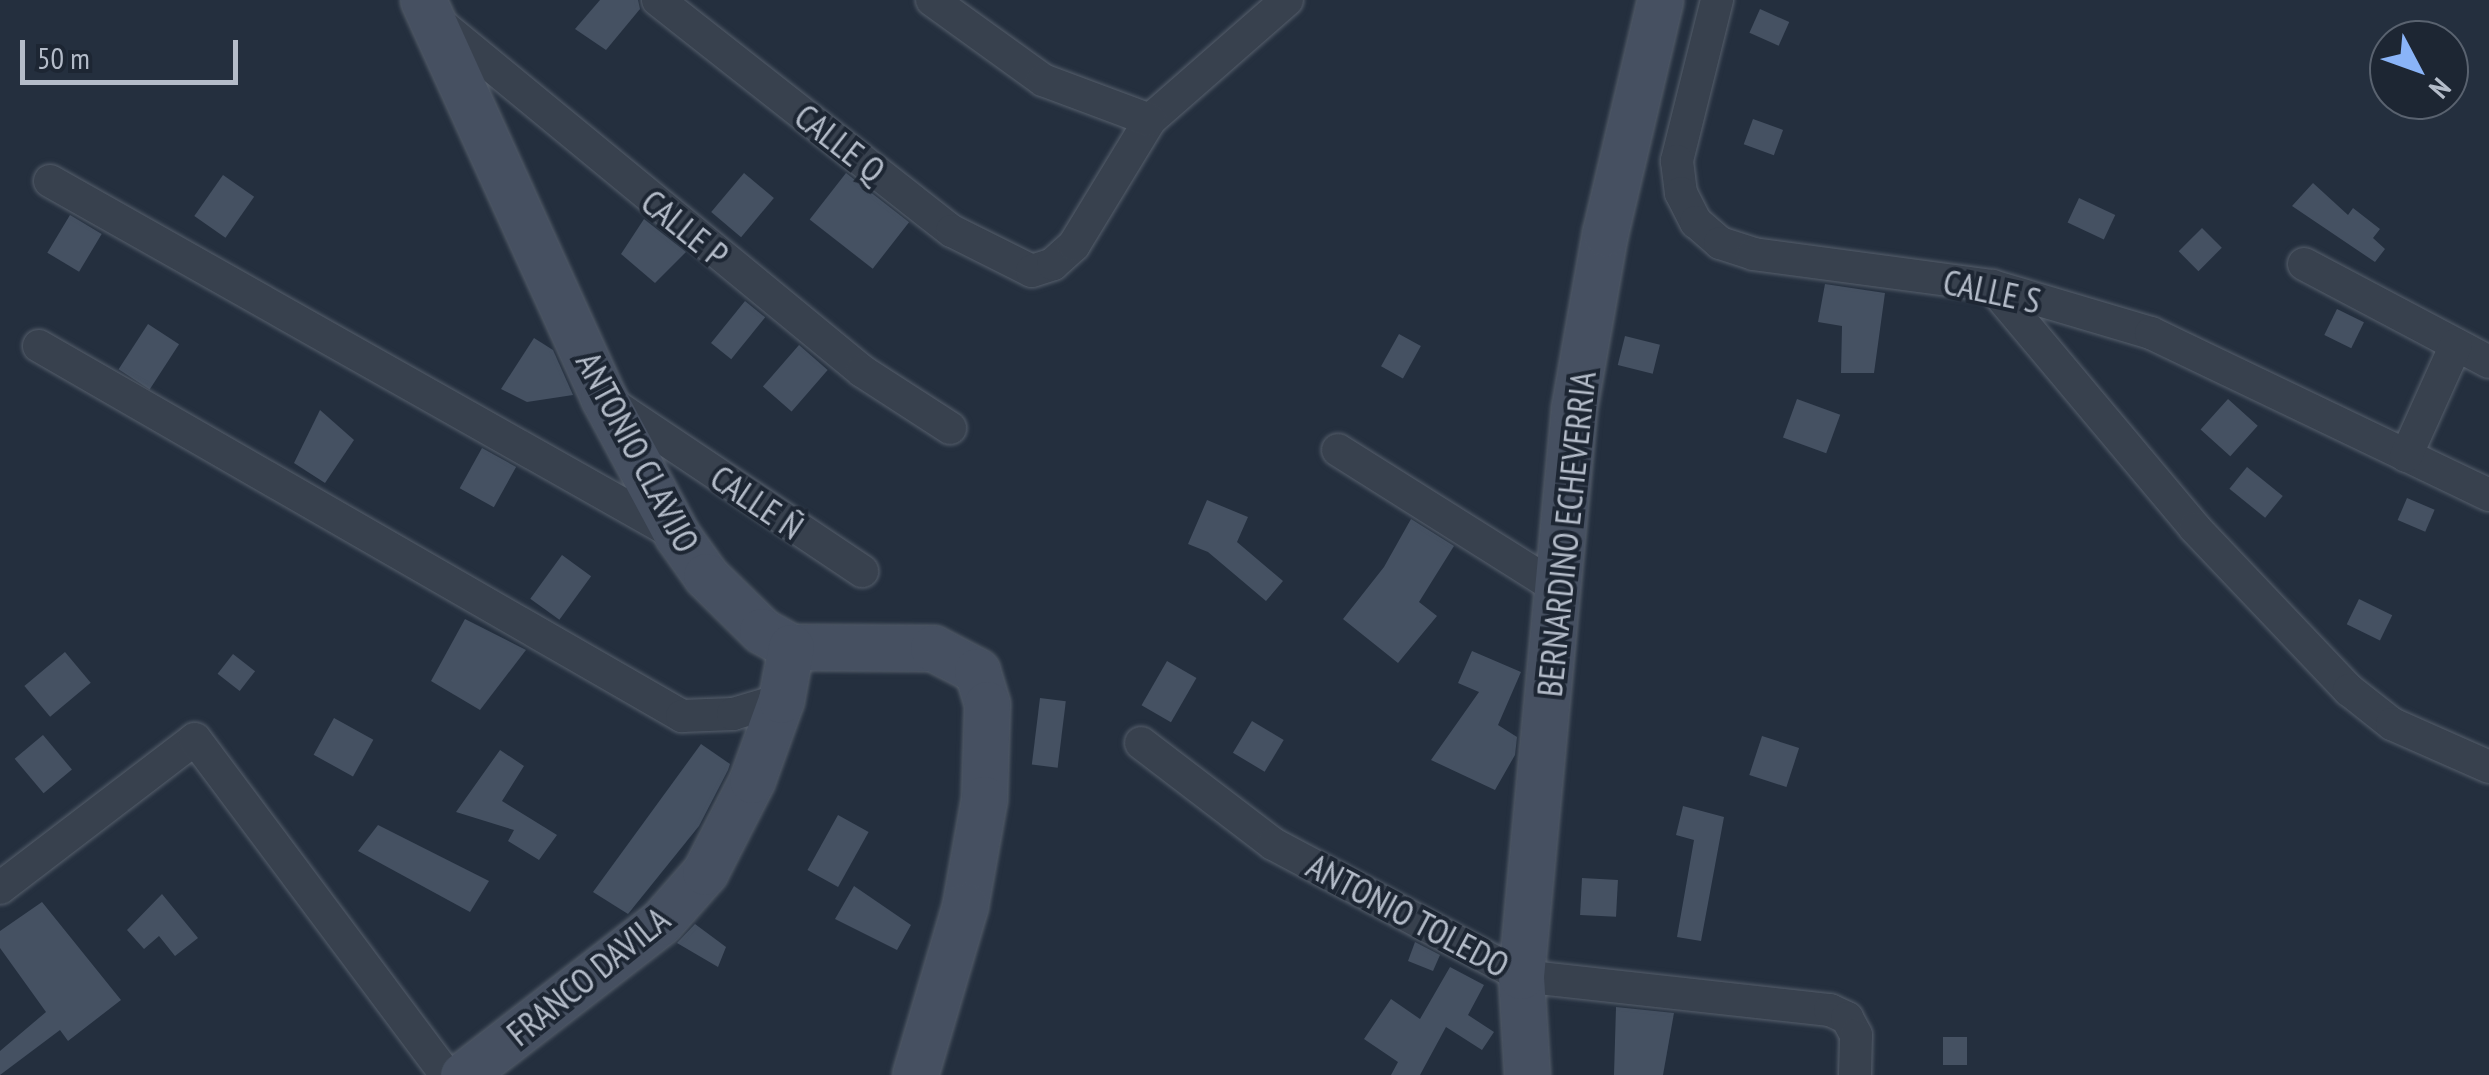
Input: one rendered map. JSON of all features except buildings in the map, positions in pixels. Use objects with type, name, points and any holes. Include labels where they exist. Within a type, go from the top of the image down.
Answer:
[{"type":"street","name":"CALLE Q","points":[[658,0],[952,231],[1032,271],[1053,264],[1074,245],[1150,120]]},
{"type":"street","points":[[932,0],[1043,80],[1150,120],[1287,0]]},
{"type":"street","name":"BERNARDINO ECHEVERRIA","points":[[1527,1075],[1521,976],[1574,408],[1604,233],[1660,0]]},
{"type":"street","name":"CALLE S","points":[[1717,0],[1676,161],[1681,193],[1696,222],[1720,243],[1753,254],[1992,286],[2151,333],[2489,494]]},
{"type":"street","name":"ANTONIO CLAVIJO","points":[[427,7],[603,398],[676,535],[736,609],[791,646]]},
{"type":"street","name":"CALLE P","points":[[427,7],[862,371],[950,428]]},
{"type":"street","points":[[50,181],[676,535]]},
{"type":"street","points":[[2304,264],[2489,362]]},
{"type":"street","points":[[1992,286],[2170,499],[2349,690],[2392,724],[2489,767]]},
{"type":"street","points":[[2406,456],[2456,345]]},
{"type":"street","points":[[38,346],[682,716],[733,714],[781,700]]},
{"type":"street","name":"CALLE Ñ","points":[[603,398],[862,571]]},
{"type":"street","points":[[1338,450],[1559,589]]},
{"type":"street","points":[[791,646],[933,648],[977,671],[986,704],[984,799],[965,906],[914,1075]]},
{"type":"street","name":"FRANCO DAVILA","points":[[463,1075],[661,922],[694,884],[752,780],[781,700],[791,646]]},
{"type":"street","points":[[0,888],[196,739],[446,1075]]},
{"type":"street","name":"ANTONIO TOLEDO","points":[[1142,743],[1274,844],[1521,976],[1830,1010],[1846,1018],[1856,1035],[1854,1075]]}]
